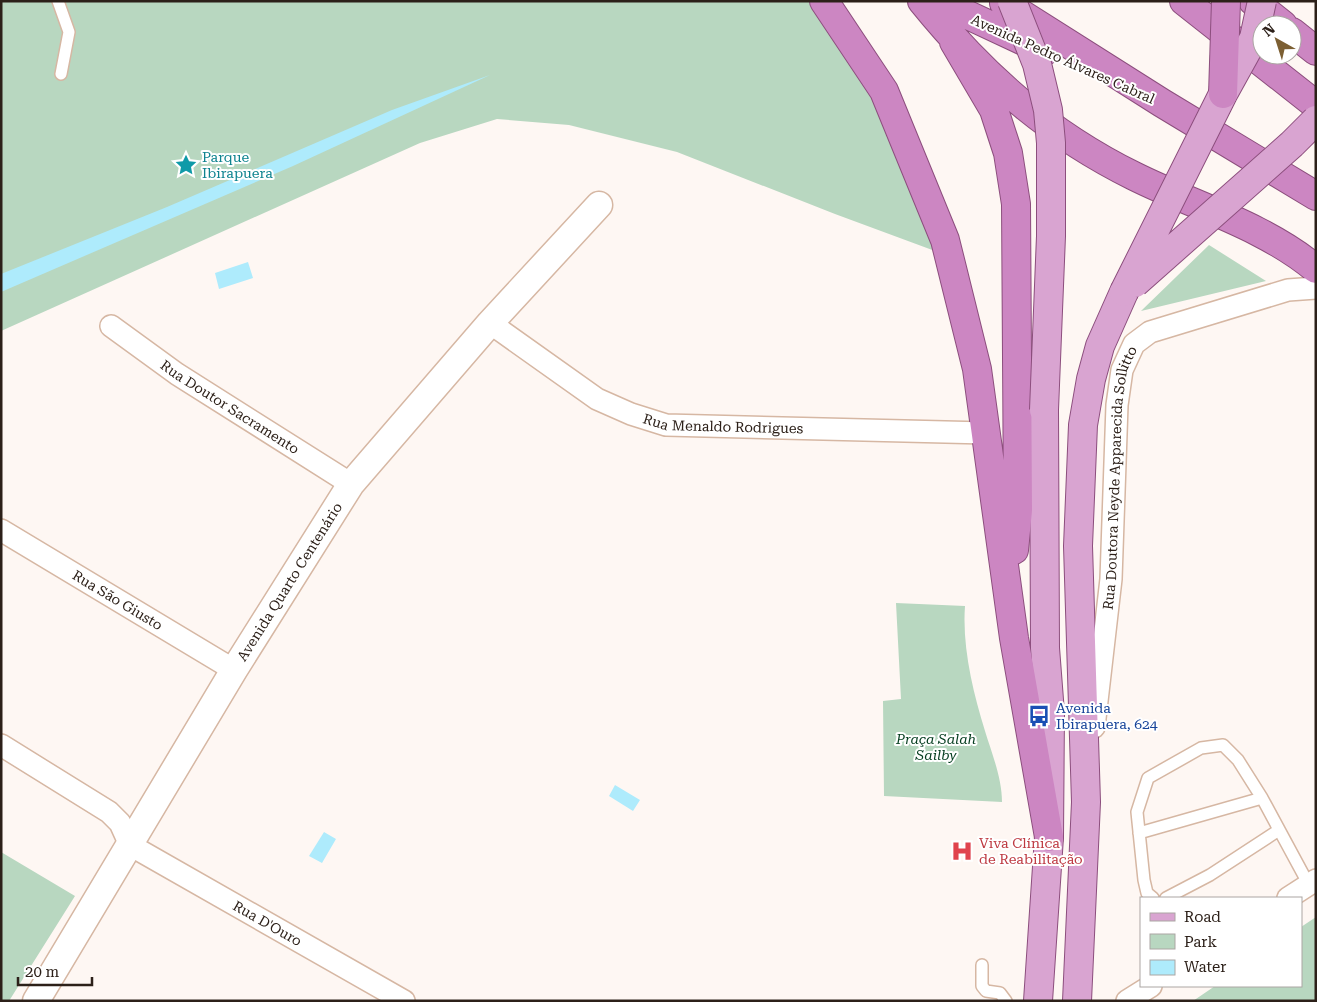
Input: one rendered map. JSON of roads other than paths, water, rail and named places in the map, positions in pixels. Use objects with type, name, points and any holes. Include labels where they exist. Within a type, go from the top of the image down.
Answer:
[{"type":"highway","points":[[824,1],[884,91],[945,240],[977,369],[1014,638],[1049,837]]},
{"type":"highway","points":[[922,1],[952,39],[994,110],[1008,153],[1016,204],[1018,510],[1009,592]]},
{"type":"highway","name":"Avenida Pedro Álvares Cabral","points":[[938,1],[1162,103]]},
{"type":"highway","points":[[1001,1],[1162,103],[1316,196]]},
{"type":"highway","points":[[1223,94],[1226,1]]},
{"type":"highway","points":[[1253,1],[1270,15]]},
{"type":"highway","points":[[1192,7],[1316,105]]},
{"type":"highway","points":[[952,39],[1024,108],[1047,124],[1132,175],[1285,246],[1316,269]]},
{"type":"highway","points":[[1302,40],[1316,51]]},
{"type":"main road","points":[[1012,1],[1037,64],[1048,110],[1049,126],[1051,236],[1044,410],[1045,648],[1050,713],[1049,837],[1038,1001]]},
{"type":"main road","points":[[1077,1001],[1086,802],[1078,546],[1083,425],[1091,380],[1100,346],[1124,292],[1223,94],[1254,38],[1262,1]]},
{"type":"main road","points":[[1124,292],[1292,144],[1316,120]]},
{"type":"street","name":"Avenida Quarto Centenário","points":[[36,1001],[234,670],[351,484],[490,323],[599,205]]},
{"type":"street","name":"Rua Doutora Neyde Apparecida Sollitto","points":[[1086,802],[1111,579],[1117,404],[1122,370],[1130,350],[1134,344],[1150,332],[1288,290],[1316,288]]},
{"type":"street","name":"Rua Menaldo Rodrigues","points":[[490,323],[597,398],[631,414],[666,425],[986,433]]},
{"type":"street","name":"Rua Doutor Sacramento","points":[[111,326],[177,374],[351,484]]},
{"type":"street","name":"Rua São Giusto","points":[[1,530],[234,670]]},
{"type":"street","points":[[1,745],[109,812],[120,823],[130,845]]},
{"type":"street","name":"Rua D'Ouro","points":[[130,845],[404,1001]]},
{"type":"street","points":[[1290,897],[1312,882]]},
{"type":"street","points":[[1127,1001],[1149,987]]},
{"type":"lane","points":[[58,1],[69,32],[61,74]]},
{"type":"lane","points":[[1152,897],[1148,892],[1144,880],[1137,812],[1148,778],[1201,748],[1223,745],[1238,760],[1312,882]]},
{"type":"lane","points":[[1139,833],[1262,798]]},
{"type":"lane","points":[[1168,897],[1210,875],[1279,830]]},
{"type":"lane","points":[[982,965],[982,986],[986,992],[1000,993],[1006,1001]]},
{"type":"water","points":[[490,75],[293,166],[1,292],[1,274],[167,207],[392,110]]},
{"type":"water","points":[[248,262],[253,278],[219,289],[215,273]]},
{"type":"water","points":[[615,785],[640,800],[633,811],[609,796]]},
{"type":"water","points":[[324,832],[336,839],[322,863],[309,856]]},
{"type":"place","name":"Parque Ibirapuera","points":[[186,165]]},
{"type":"place","name":"Avenida Ibirapuera, 624","points":[[1039,716]]},
{"type":"place","name":"Viva Clínica de Reabilitação","points":[[962,851]]},
{"type":"park label","name":"Praça Salah Sailby","points":[[936,748]]}]
